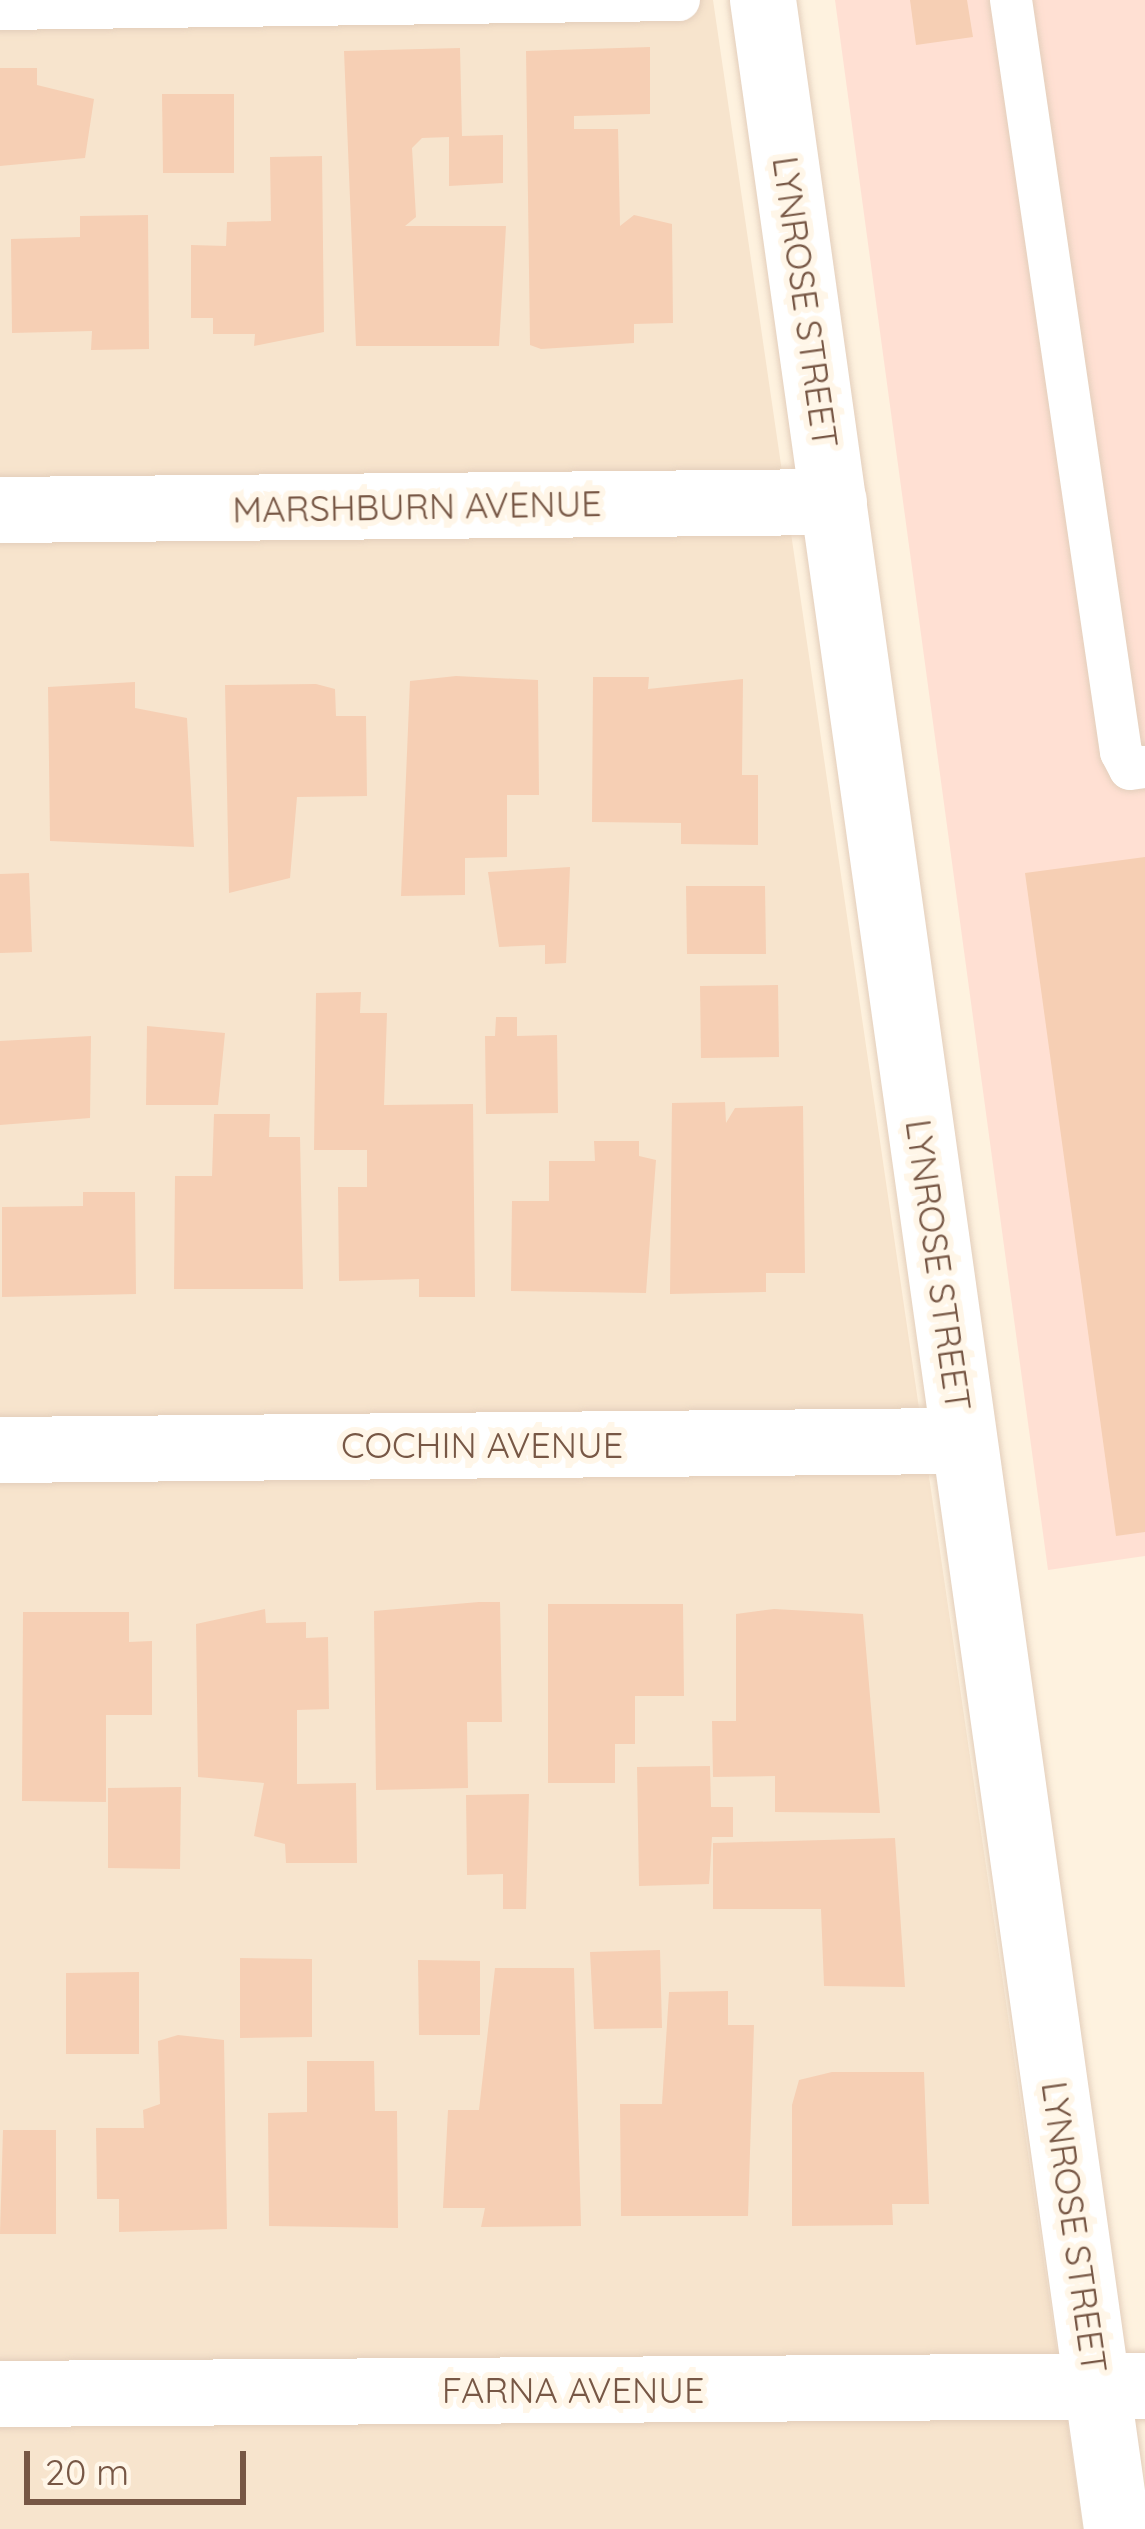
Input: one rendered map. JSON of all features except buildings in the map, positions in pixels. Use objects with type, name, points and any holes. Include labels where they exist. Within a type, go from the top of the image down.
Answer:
[{"type":"street","name":"LYNROSE STREET","points":[[763,0],[963,1441],[1121,2386],[1117,2529]]},
{"type":"street","name":"MARSHBURN AVENUE","points":[[0,510],[834,502]]},
{"type":"street","name":"COCHIN AVENUE","points":[[0,1450],[963,1441]]},
{"type":"street","name":"FARNA AVENUE","points":[[0,2394],[1121,2386]]},
{"type":"lane","points":[[0,9],[679,0]]},
{"type":"lane","points":[[1011,0],[1121,752],[1130,769],[1145,767]]},
{"type":"shaded area","points":[[0,0],[713,0],[1083,2529],[0,2529]]},
{"type":"shaded area","points":[[835,0],[1145,0],[1145,1556],[1048,1570]]}]
